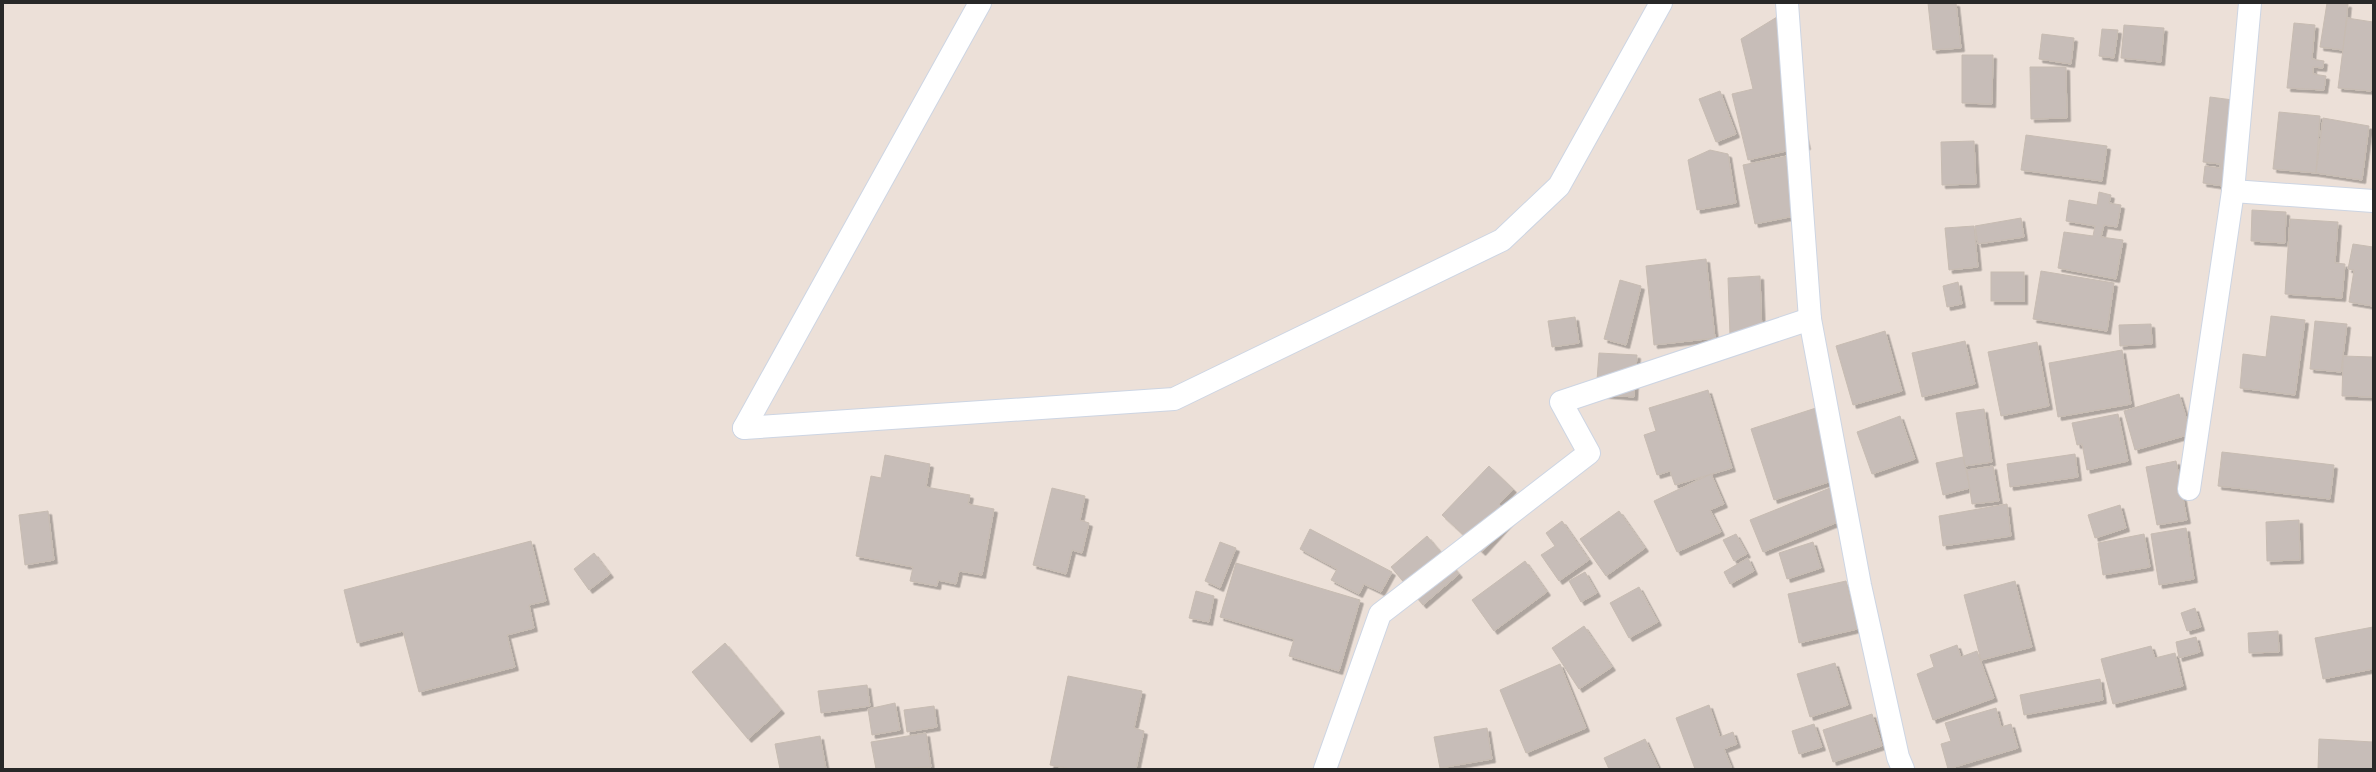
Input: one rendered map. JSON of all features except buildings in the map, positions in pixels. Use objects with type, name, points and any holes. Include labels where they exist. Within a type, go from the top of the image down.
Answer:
[{"type":"street","points":[[980,3],[744,428],[1174,399],[1502,240],[1559,186],[1661,3]]},
{"type":"street","points":[[1787,3],[1810,319],[1860,585],[1898,757],[1903,769]]},
{"type":"street","points":[[2188,489],[2233,191],[2250,3]]},
{"type":"street","points":[[2233,191],[2373,202]]},
{"type":"street","points":[[1324,769],[1380,614],[1589,454],[1561,402],[1810,319]]}]
